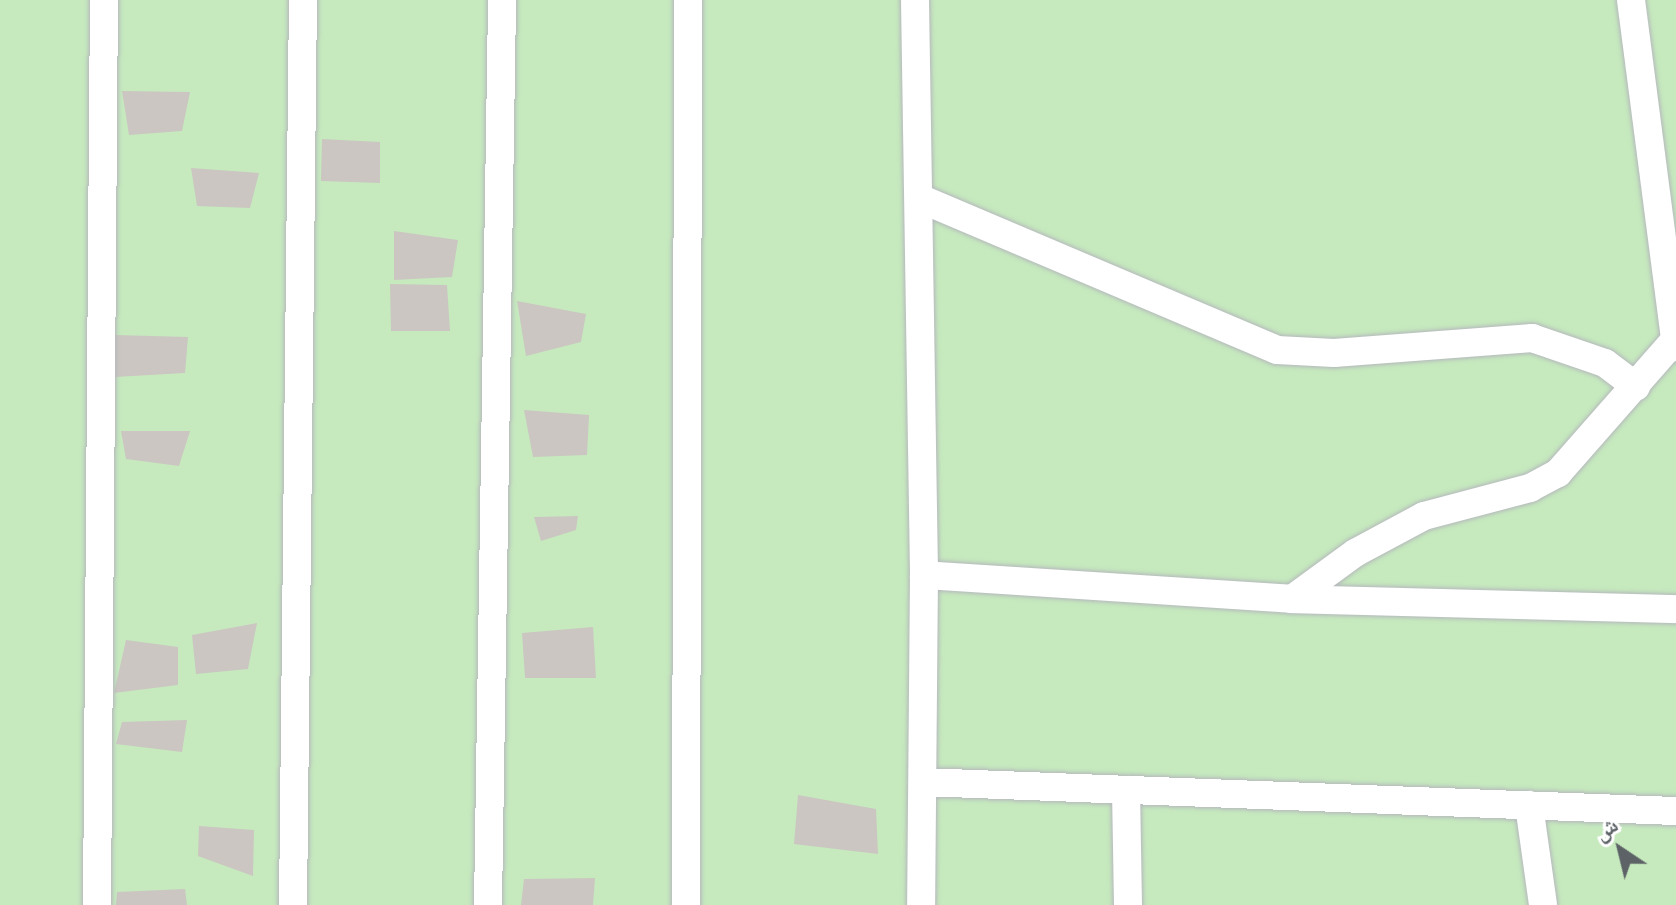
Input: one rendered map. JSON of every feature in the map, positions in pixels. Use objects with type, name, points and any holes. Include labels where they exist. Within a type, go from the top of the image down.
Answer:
[{"type":"street","points":[[97,905],[104,0]]},
{"type":"street","points":[[293,905],[303,0]]},
{"type":"street","points":[[488,905],[502,0]]},
{"type":"street","points":[[686,905],[688,0]]},
{"type":"street","points":[[915,0],[924,575],[921,905]]},
{"type":"street","points":[[1631,0],[1676,347]]},
{"type":"street","points":[[919,198],[1277,350],[1334,353],[1532,338],[1581,352],[1636,386]]},
{"type":"street","points":[[1292,599],[1355,553],[1424,516],[1530,488],[1558,473],[1675,340]]},
{"type":"street","points":[[924,575],[1292,599],[1676,609]]},
{"type":"street","points":[[923,782],[1676,811]]},
{"type":"street","points":[[1126,790],[1128,905]]},
{"type":"street","points":[[1529,805],[1543,905]]},
{"type":"green space","points":[[0,0],[1676,0],[1676,905],[0,905]]},
{"type":"building","points":[[122,91],[190,92],[182,131],[129,135]]},
{"type":"building","points":[[322,139],[380,142],[380,183],[321,181]]},
{"type":"building","points":[[191,168],[259,173],[250,208],[197,206]]},
{"type":"building","points":[[394,231],[458,240],[452,277],[394,280]]},
{"type":"building","points":[[390,284],[447,285],[450,331],[391,331]]},
{"type":"building","points":[[517,301],[586,314],[581,342],[526,356]]},
{"type":"building","points":[[115,335],[188,337],[185,373],[115,377]]},
{"type":"building","points":[[524,410],[589,415],[587,455],[533,457]]},
{"type":"building","points":[[121,431],[190,431],[179,466],[126,459]]},
{"type":"building","points":[[578,516],[576,530],[541,541],[534,517]]},
{"type":"building","points":[[257,623],[248,669],[196,674],[192,635]]},
{"type":"building","points":[[593,627],[596,678],[525,678],[522,633]]},
{"type":"building","points":[[126,640],[178,647],[178,685],[114,693]]},
{"type":"building","points":[[187,720],[182,752],[116,744],[122,722]]},
{"type":"building","points":[[798,795],[876,809],[878,854],[794,844]]},
{"type":"building","points":[[199,826],[254,830],[253,876],[198,856]]},
{"type":"building","points":[[595,878],[593,905],[521,905],[524,879]]},
{"type":"building","points":[[185,889],[187,905],[116,905],[117,892]]}]
